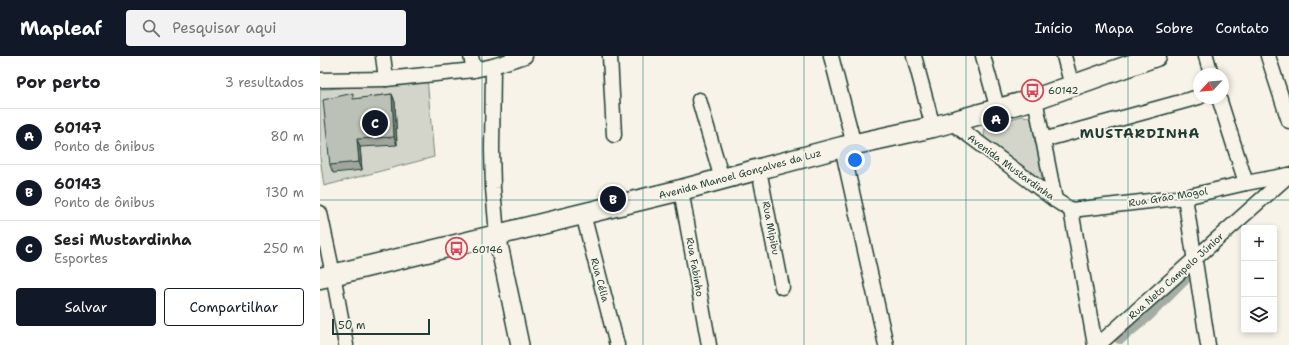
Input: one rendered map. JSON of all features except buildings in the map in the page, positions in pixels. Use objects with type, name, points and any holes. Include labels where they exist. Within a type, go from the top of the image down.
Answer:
[{"type":"main road","name":"Avenida Manoel Gonçalves da Luz","points":[[326,276],[681,190],[848,146],[942,125],[1035,99],[1156,56]]},
{"type":"street","points":[[382,56],[386,79]]},
{"type":"street","points":[[471,56],[474,70]]},
{"type":"street","points":[[320,80],[386,79],[474,70],[525,56]]},
{"type":"street","points":[[610,56],[614,135]]},
{"type":"street","points":[[831,56],[886,345]]},
{"type":"street","points":[[914,56],[942,125]]},
{"type":"street","points":[[983,56],[998,110]]},
{"type":"street","points":[[1064,56],[1072,86]]},
{"type":"street","points":[[1206,56],[1209,68]]},
{"type":"street","points":[[1268,56],[1289,121]]},
{"type":"street","points":[[493,66],[492,150],[493,188],[497,235],[520,345]]},
{"type":"street","points":[[1035,99],[1055,200]]},
{"type":"street","points":[[1043,140],[1193,99]]},
{"type":"street","points":[[699,100],[722,179]]},
{"type":"street","points":[[1221,104],[1246,183]]},
{"type":"street","name":"Avenida Mustardinha","points":[[942,125],[1071,210]]},
{"type":"street","name":"Rua Mipibu","points":[[759,170],[782,287]]},
{"type":"street","name":"Rua Grão Mogol","points":[[1071,210],[1185,197],[1289,175]]},
{"type":"street","name":"Rua Neto Campelo Júnior","points":[[1098,345],[1289,175]]},
{"type":"street","name":"Rua Fabinho","points":[[681,190],[709,345]]},
{"type":"street","points":[[1185,197],[1208,345]]},
{"type":"street","points":[[1071,210],[1095,345]]},
{"type":"street","points":[[320,213],[326,276],[346,345]]},
{"type":"street","name":"Rua Célia","points":[[583,214],[617,345]]},
{"type":"shaded area","points":[[427,78],[434,157],[324,186],[320,157],[320,89]]},
{"type":"shaded area","points":[[1022,116],[1030,117],[1033,121],[1045,176],[1042,179],[1037,179],[984,138],[985,129],[989,125]]},
{"type":"waterway","points":[[1120,337],[1147,315],[1183,279]]},
{"type":"place","name":"60142","points":[[1032,90]]},
{"type":"place","name":"60147","points":[[996,119]]},
{"type":"place","name":"Sesi Mustardinha","points":[[375,123]]},
{"type":"place","name":"60143","points":[[613,199]]},
{"type":"place","name":"60146","points":[[456,249]]},
{"type":"district","name":"MUSTARDINHA","points":[[1140,133]]}]
